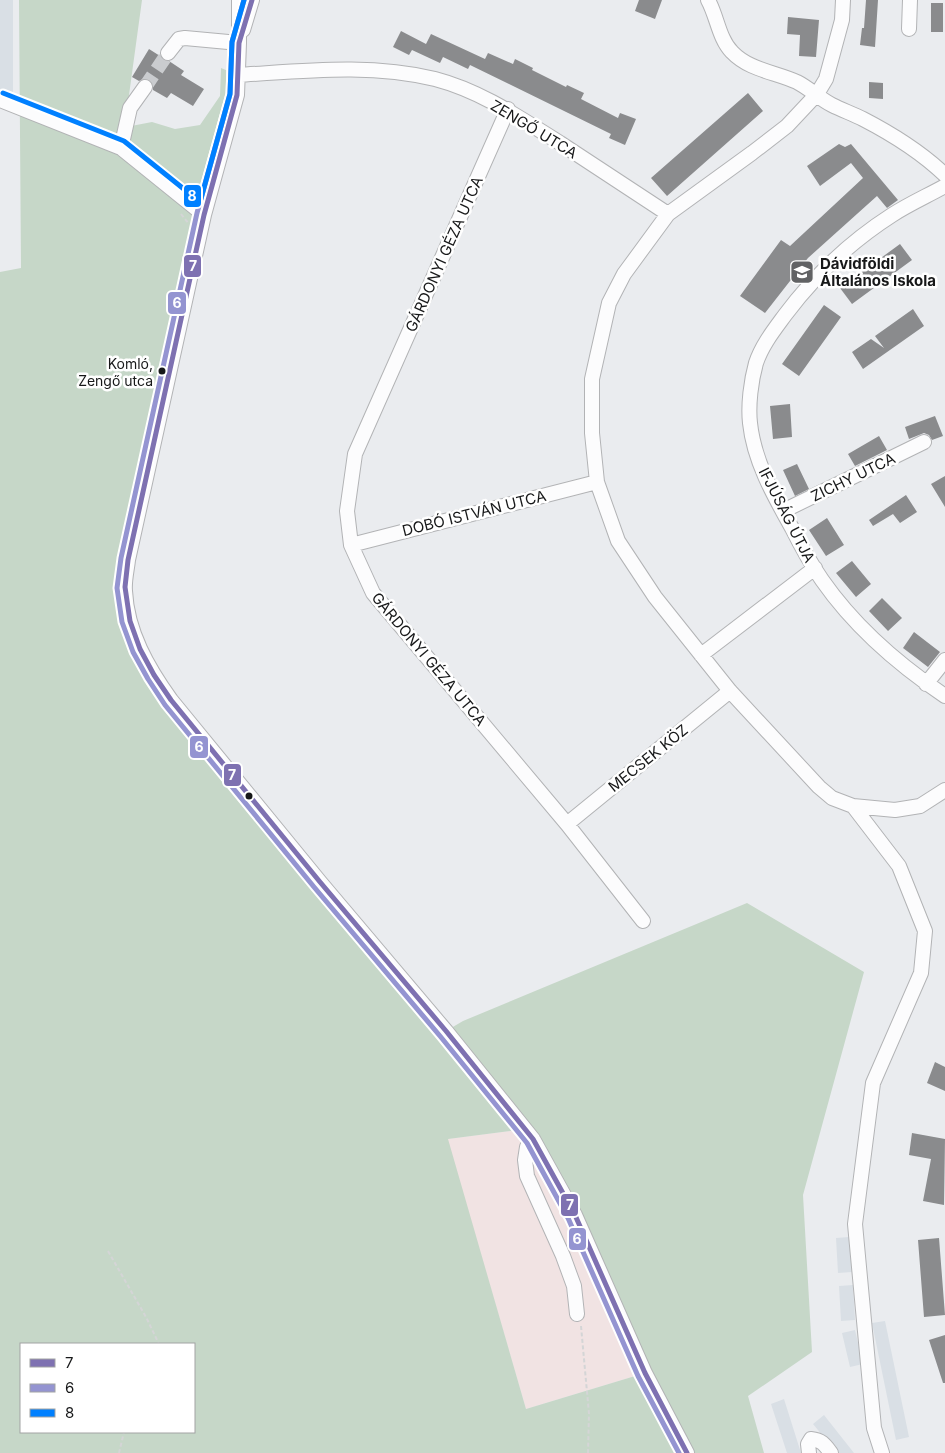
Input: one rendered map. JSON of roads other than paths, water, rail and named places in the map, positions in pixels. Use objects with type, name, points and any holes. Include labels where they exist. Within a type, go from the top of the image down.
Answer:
[{"type":"street","points":[[239,0],[237,95],[204,215],[128,560],[125,591],[130,620],[150,670],[171,700],[320,882],[480,1072],[533,1139],[574,1215],[645,1373],[687,1453]]},
{"type":"street","points":[[239,43],[252,0]]},
{"type":"street","points":[[708,0],[730,50],[737,57],[756,68],[784,76],[817,94],[832,105],[863,119],[899,139],[935,165],[945,175]]},
{"type":"street","points":[[843,0],[842,20],[826,79],[817,94],[787,126],[668,214],[624,274],[609,303],[592,379],[592,433],[597,482],[618,541],[655,597],[730,691],[819,787],[832,798],[853,806],[895,810],[920,806],[945,790]]},
{"type":"street","points":[[909,29],[910,0]]},
{"type":"street","points":[[168,53],[178,39],[184,38],[239,43]]},
{"type":"street","name":"ZENGŐ UTCA","points":[[238,75],[351,68],[394,72],[436,79],[508,109],[668,214]]},
{"type":"street","points":[[121,148],[130,108],[145,87]]},
{"type":"street","points":[[0,100],[121,148],[204,215]]},
{"type":"street","name":"GÁRDONYI GÉZA UTCA","points":[[508,109],[355,454],[347,510],[350,545],[372,594],[567,824],[643,921]]},
{"type":"street","name":"IFJÚSÁG ÚTJA","points":[[945,186],[894,214],[838,255],[810,285],[769,336],[756,363],[750,396],[750,423],[766,480],[815,568],[867,634],[926,684],[945,696]]},
{"type":"street","name":"ZICHY UTCA","points":[[782,511],[924,442]]},
{"type":"street","name":"DOBÓ ISTVÁN UTCA","points":[[350,545],[597,482]]},
{"type":"street","points":[[701,655],[815,568]]},
{"type":"street","points":[[926,684],[945,660]]},
{"type":"street","name":"MECSEK KÖZ","points":[[567,824],[730,691]]},
{"type":"street","points":[[853,806],[898,866],[925,931],[921,973],[873,1083],[855,1224],[874,1428],[882,1453]]},
{"type":"street","points":[[533,1139],[527,1147],[525,1160],[527,1176],[563,1256],[574,1286],[577,1314]]},
{"type":"street","points":[[809,1453],[808,1444],[811,1439],[818,1440],[824,1444],[831,1453]]},
{"type":"tunnel","points":[[145,87],[168,53]]},
{"type":"place","name":"Dávidföldi Általános Iskola","points":[[802,272]]},
{"type":"place","name":"Komló, Zengő utca","points":[[162,371]]}]
